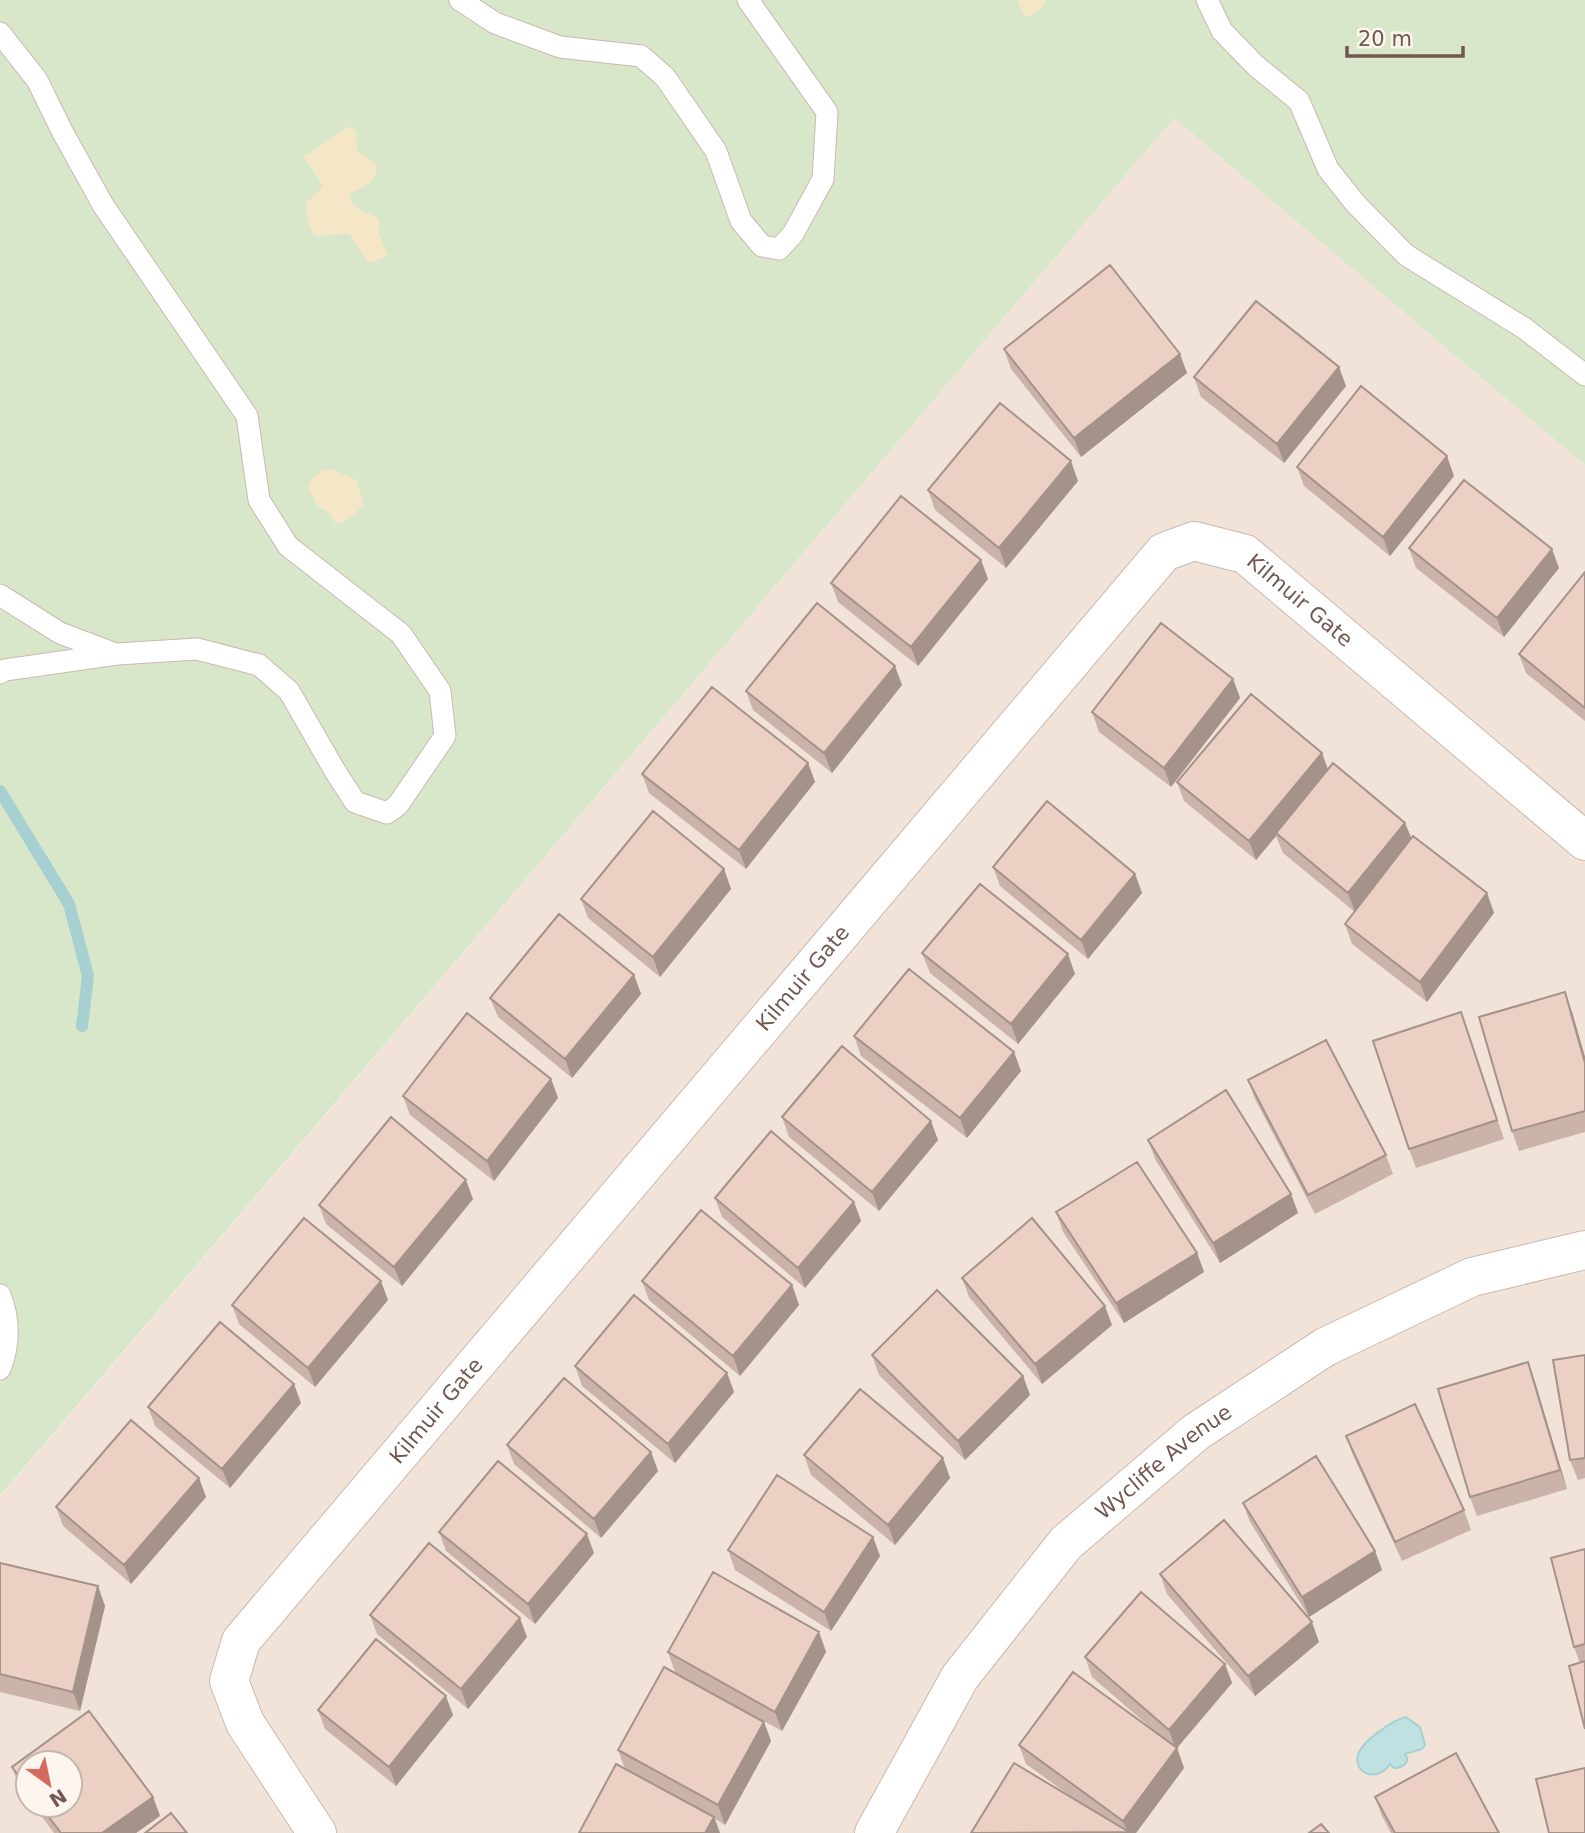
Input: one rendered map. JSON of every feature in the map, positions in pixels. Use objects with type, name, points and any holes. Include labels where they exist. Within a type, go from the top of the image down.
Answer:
[{"type":"street","name":"Kilmuir Gate","points":[[317,1833],[245,1723],[229,1681],[241,1641],[1164,552],[1194,541],[1245,554],[1585,841]]},
{"type":"street","name":"Wycliffe Avenue","points":[[874,1833],[960,1677],[1066,1543],[1196,1432],[1325,1347],[1472,1277],[1585,1250]]},
{"type":"lane","points":[[460,0],[495,23],[560,47],[641,56],[665,77],[716,151],[741,221],[762,246],[779,249],[793,234],[823,179],[827,112],[748,0]]},
{"type":"lane","points":[[1207,0],[1222,31],[1256,66],[1299,101],[1328,169],[1355,203],[1406,255],[1524,327],[1585,375]]},
{"type":"lane","points":[[0,33],[37,80],[103,205],[247,416],[259,500],[288,546],[401,634],[440,691],[445,736],[398,805],[387,813],[355,802],[289,691],[259,665],[197,649],[117,654],[5,670],[0,673]]},
{"type":"lane","points":[[0,595],[60,633],[117,654]]},
{"type":"lane","points":[[0,1295],[6,1310],[7,1350],[0,1369]]},
{"type":"shaded area","points":[[1174,118],[1585,465],[1585,1833],[0,1833],[0,1497]]},
{"type":"green space","points":[[0,0],[1585,0],[1585,465],[1174,118],[0,1496]]},
{"type":"sand","points":[[1017,0],[1046,0],[1043,7],[1029,17],[1024,15]]},
{"type":"sand","points":[[349,126],[356,131],[357,151],[376,163],[377,170],[373,180],[349,195],[353,206],[379,219],[379,234],[388,256],[369,263],[349,234],[316,236],[310,229],[307,216],[306,203],[323,186],[304,157]]},
{"type":"sand","points":[[332,469],[357,480],[364,506],[336,524],[328,512],[317,506],[308,487],[317,474]]},
{"type":"water","points":[[1406,1717],[1420,1727],[1425,1745],[1422,1749],[1405,1754],[1407,1762],[1400,1767],[1394,1768],[1390,1764],[1385,1770],[1373,1775],[1363,1771],[1357,1762],[1361,1749],[1386,1727]]},
{"type":"building","points":[[1110,265],[1180,354],[1074,438],[1004,349]]},
{"type":"building","points":[[1256,301],[1339,367],[1277,444],[1194,377]]},
{"type":"building","points":[[1361,386],[1447,456],[1383,537],[1297,467]]},
{"type":"building","points":[[1000,403],[1071,461],[999,548],[928,490]]},
{"type":"building","points":[[1464,480],[1552,549],[1497,618],[1409,548]]},
{"type":"building","points":[[901,496],[981,560],[911,647],[831,583]]},
{"type":"building","points":[[1585,572],[1585,708],[1519,654]]},
{"type":"building","points":[[817,603],[895,666],[824,753],[746,691]]},
{"type":"building","points":[[1161,623],[1233,679],[1164,768],[1092,712]]},
{"type":"building","points":[[712,687],[808,763],[739,850],[642,774]]},
{"type":"building","points":[[1251,694],[1322,753],[1249,841],[1177,782]]},
{"type":"building","points":[[1333,763],[1405,823],[1348,893],[1276,833]]},
{"type":"building","points":[[1047,801],[1135,874],[1081,940],[993,867]]},
{"type":"building","points":[[653,811],[724,869],[653,957],[581,899]]},
{"type":"building","points":[[1413,836],[1487,893],[1420,982],[1345,924]]},
{"type":"building","points":[[980,884],[1068,954],[1011,1024],[922,953]]},
{"type":"building","points":[[559,914],[634,975],[565,1059],[490,998]]},
{"type":"building","points":[[909,969],[1014,1052],[960,1118],[854,1036]]},
{"type":"building","points":[[1565,992],[1585,1063],[1585,1111],[1512,1131],[1479,1017]]},
{"type":"building","points":[[1461,1012],[1497,1120],[1409,1149],[1373,1041]]},
{"type":"building","points":[[467,1013],[551,1079],[487,1161],[403,1096]]},
{"type":"building","points":[[1326,1040],[1386,1155],[1308,1195],[1248,1080]]},
{"type":"building","points":[[842,1046],[931,1121],[872,1192],[782,1117]]},
{"type":"building","points":[[1226,1090],[1291,1194],[1213,1243],[1148,1140]]},
{"type":"building","points":[[391,1117],[466,1180],[394,1267],[319,1205]]},
{"type":"building","points":[[771,1131],[854,1202],[798,1268],[715,1198]]},
{"type":"building","points":[[1137,1162],[1197,1253],[1116,1303],[1056,1212]]},
{"type":"building","points":[[701,1210],[792,1285],[733,1356],[642,1281]]},
{"type":"building","points":[[304,1218],[381,1281],[308,1368],[232,1305]]},
{"type":"building","points":[[1032,1218],[1105,1306],[1035,1364],[962,1278]]},
{"type":"building","points":[[937,1290],[1023,1376],[958,1441],[872,1355]]},
{"type":"building","points":[[634,1295],[727,1373],[668,1444],[575,1366]]},
{"type":"building","points":[[220,1322],[294,1384],[222,1469],[148,1407]]},
{"type":"building","points":[[1585,1355],[1585,1458],[1570,1460],[1553,1360]]},
{"type":"building","points":[[1528,1362],[1560,1470],[1470,1497],[1438,1389]]},
{"type":"building","points":[[564,1378],[651,1452],[594,1519],[507,1445]]},
{"type":"building","points":[[860,1389],[943,1458],[888,1525],[804,1455]]},
{"type":"building","points":[[1415,1404],[1464,1510],[1395,1542],[1346,1436]]},
{"type":"building","points":[[131,1420],[199,1478],[124,1565],[56,1507]]},
{"type":"building","points":[[1316,1456],[1375,1551],[1302,1597],[1243,1503]]},
{"type":"building","points":[[498,1461],[587,1534],[528,1604],[439,1532]]},
{"type":"building","points":[[777,1475],[873,1537],[824,1612],[728,1550]]},
{"type":"building","points":[[1224,1520],[1312,1622],[1248,1676],[1160,1574]]},
{"type":"building","points":[[429,1543],[520,1618],[461,1689],[370,1615]]},
{"type":"building","points":[[1585,1549],[1585,1644],[1574,1647],[1551,1558]]},
{"type":"building","points":[[0,1563],[98,1586],[73,1692],[0,1674]]},
{"type":"building","points":[[713,1572],[819,1632],[775,1712],[668,1652]]},
{"type":"building","points":[[1141,1592],[1225,1664],[1169,1730],[1085,1657]]},
{"type":"building","points":[[376,1639],[446,1696],[389,1767],[318,1710]]},
{"type":"building","points":[[1585,1661],[1585,1729],[1569,1666]]},
{"type":"building","points":[[664,1667],[764,1722],[718,1805],[618,1750]]},
{"type":"building","points":[[1073,1672],[1177,1748],[1123,1821],[1019,1745]]},
{"type":"building","points":[[89,1711],[153,1797],[102,1833],[61,1833],[50,1819],[84,1819],[84,1749],[37,1749]]},
{"type":"building","points":[[1456,1753],[1499,1833],[1395,1833],[1375,1797]]},
{"type":"building","points":[[1014,1763],[1129,1832],[971,1833]]},
{"type":"building","points":[[616,1764],[714,1817],[705,1833],[579,1833]]},
{"type":"building","points":[[1585,1768],[1585,1833],[1549,1833],[1536,1779]]},
{"type":"building","points":[[171,1813],[187,1833],[145,1833]]},
{"type":"building","points":[[1321,1824],[1329,1833],[1309,1833]]},
{"type":"waterway","points":[[0,791],[69,904],[88,976],[82,1026]]}]
